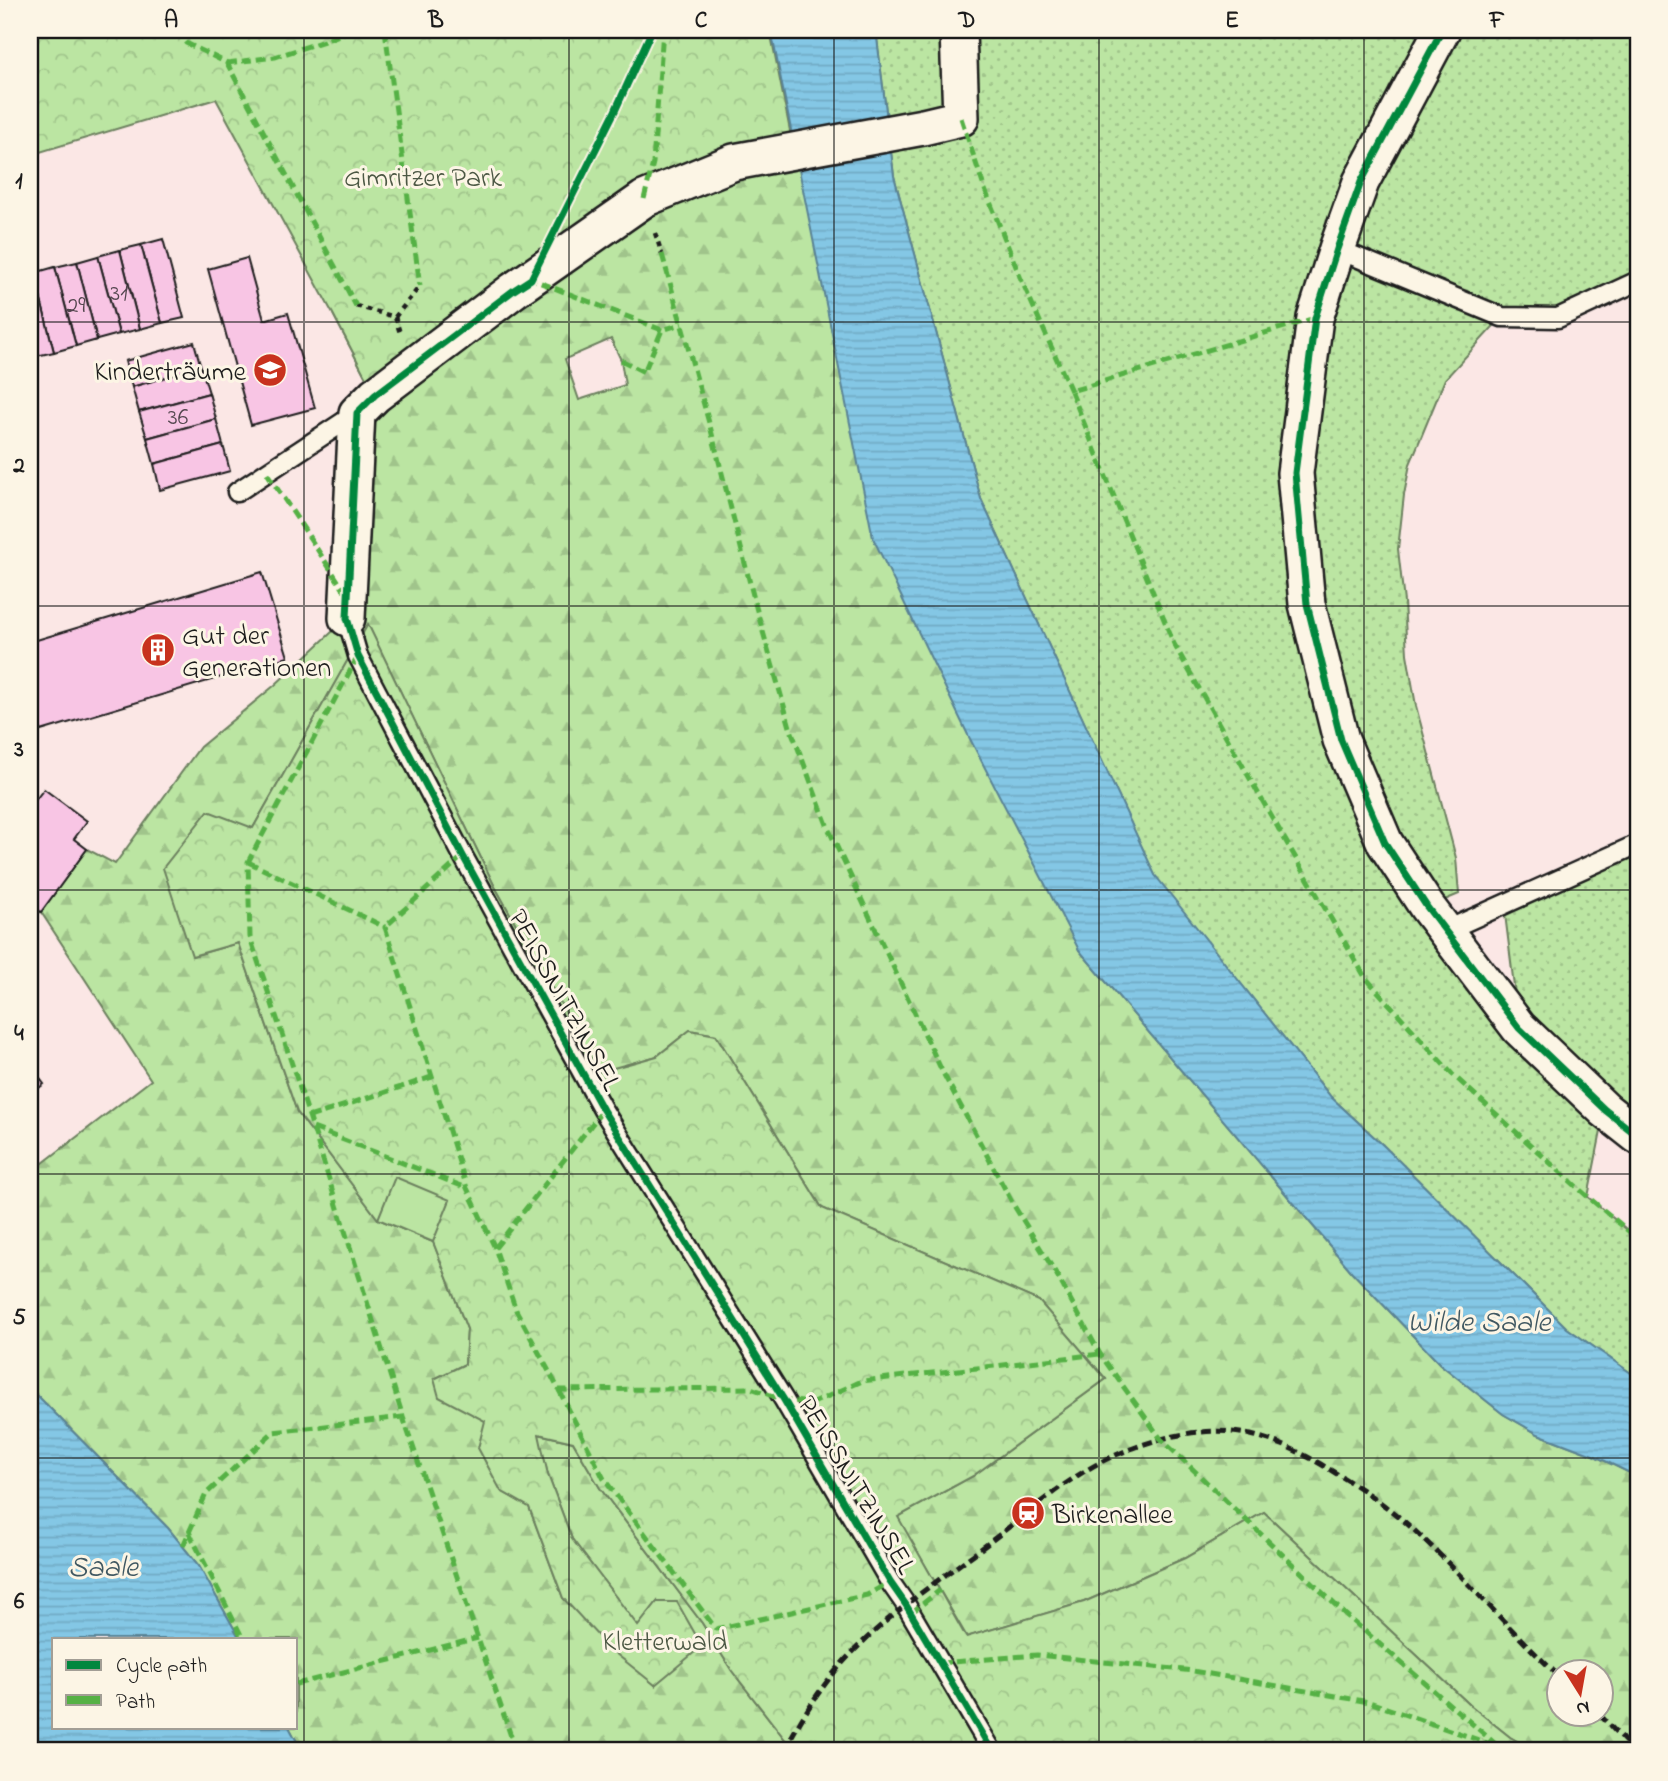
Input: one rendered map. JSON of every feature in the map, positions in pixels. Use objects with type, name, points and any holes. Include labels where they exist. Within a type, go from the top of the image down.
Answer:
[{"type":"street","points":[[357,413],[375,395],[514,290],[644,199],[734,162],[961,118],[958,30]]},
{"type":"street","points":[[1442,30],[1362,182],[1315,318],[1295,473],[1307,604],[1341,740],[1385,843],[1427,907],[1519,1028],[1605,1110],[1638,1136]]},
{"type":"street","name":"PEISSNITZINSEL","points":[[347,618],[357,413]]},
{"type":"lane","points":[[1338,248],[1502,317],[1558,318],[1638,281]]},
{"type":"lane","points":[[237,492],[357,413]]},
{"type":"lane","name":"PEISSNITZINSEL","points":[[347,618],[358,656],[419,774],[603,1110],[784,1400],[992,1751]]},
{"type":"lane","points":[[1445,931],[1638,844]]},
{"type":"path","points":[[356,306],[395,317],[420,286]]},
{"type":"green space","name":"Gimritzer Park","points":[[30,30],[770,30],[794,151],[644,199],[375,395],[216,99],[30,155]]},
{"type":"green space","name":"Kletterwald","points":[[770,30],[794,151],[1079,950],[1352,1272],[1440,1364],[1503,1414],[1538,1434],[1593,1455],[1638,1477],[1638,1751],[1534,1751],[1510,1737],[1470,1705],[1264,1512],[1185,1558],[1084,1602],[967,1637],[897,1517],[973,1476],[1106,1379],[1039,1301],[822,1208],[716,1035],[690,1030],[657,1056],[599,1073],[494,885],[368,625],[253,828],[193,956],[238,943],[297,1112],[378,1219],[433,1242],[467,1329],[465,1364],[434,1379],[485,1421],[501,1491],[529,1507],[563,1598],[655,1685],[657,1602],[638,1627],[572,1539],[548,1475],[538,1434],[573,1442],[600,1488],[702,1623],[732,1671],[794,1751],[302,1751],[290,1728],[298,1728],[298,1638],[239,1638],[199,1566],[168,1528],[30,1388],[30,1173],[151,1080],[41,912],[87,849],[115,864],[200,747],[275,685],[347,618],[375,395],[333,314]],"holes":[[[611,339],[621,360],[625,385],[579,400],[565,359]]]},
{"type":"green space","points":[[876,30],[1627,30],[1638,53],[1638,281],[1558,318],[1502,317],[1445,379],[1410,464],[1398,549],[1407,654],[1416,706],[1456,858],[1459,894],[1428,907],[1519,1026],[1504,906],[1638,844],[1638,1136],[1605,1111],[1588,1197],[1638,1239],[1638,1378],[1567,1328],[1331,1097],[1155,876],[981,499],[894,176]]},
{"type":"green space","name":"Kletterwald","points":[[368,624],[494,885],[599,1072],[657,1056],[690,1030],[716,1035],[822,1208],[1039,1301],[1106,1379],[973,1476],[898,1517],[966,1637],[1084,1602],[1185,1558],[1264,1512],[1470,1705],[1510,1737],[1534,1751],[794,1751],[732,1671],[702,1623],[600,1488],[573,1442],[539,1434],[548,1475],[572,1539],[638,1626],[657,1602],[677,1602],[702,1646],[655,1685],[610,1649],[563,1598],[529,1507],[501,1491],[478,1448],[485,1421],[439,1397],[434,1379],[465,1364],[467,1329],[433,1242],[378,1219],[297,1112],[238,943],[192,956],[163,868],[208,811],[253,828]]},
{"type":"green space","points":[[395,1177],[450,1200],[433,1242],[378,1219]]},
{"type":"water","name":"Wilde Saale","points":[[771,30],[876,30],[894,176],[981,499],[1155,875],[1331,1097],[1567,1328],[1638,1378],[1638,1477],[1593,1455],[1538,1434],[1503,1414],[1440,1364],[1352,1272],[1079,950],[968,735],[873,538]]},
{"type":"water","name":"Saale","points":[[30,1388],[168,1528],[199,1566],[239,1638],[52,1638],[52,1728],[290,1728],[302,1751],[30,1751]]},
{"type":"building","points":[[163,239],[184,318],[162,323],[141,245]]},
{"type":"building","points":[[141,245],[162,323],[140,329],[120,250]]},
{"type":"building","points":[[120,250],[140,329],[119,334],[98,256]]},
{"type":"building","points":[[98,256],[119,334],[97,340],[77,262]]},
{"type":"building","name":"Kinderträume","points":[[247,258],[264,320],[288,313],[315,408],[251,425],[208,269]]},
{"type":"building","points":[[77,262],[97,340],[76,346],[55,267]]},
{"type":"building","points":[[55,267],[76,346],[54,352],[34,273]]},
{"type":"building","points":[[34,273],[54,352],[32,357],[30,274]]},
{"type":"building","points":[[194,342],[201,367],[132,387],[125,361]]},
{"type":"building","points":[[201,367],[209,393],[139,412],[132,387]]},
{"type":"building","points":[[209,393],[216,419],[147,438],[139,412]]},
{"type":"building","points":[[216,419],[223,445],[154,464],[147,438]]},
{"type":"building","points":[[223,445],[230,471],[160,490],[154,464]]},
{"type":"building","name":"Gut der Generationen","points":[[262,572],[288,657],[41,731],[30,695],[30,642]]},
{"type":"building","points":[[30,717],[37,725],[30,732]]},
{"type":"building","points":[[44,789],[87,821],[74,839],[87,849],[41,912],[30,904],[30,807]]},
{"type":"building","points":[[30,1065],[44,1084],[30,1095]]},
{"type":"railway","points":[[784,1751],[812,1703],[837,1669],[878,1628],[913,1599],[1091,1467],[1141,1445],[1196,1432],[1233,1432],[1274,1442],[1317,1462],[1367,1493],[1433,1548],[1546,1663]]},
{"type":"railway","points":[[1612,1728],[1634,1751]]},
{"type":"marked path","points":[[30,39],[38,30]]},
{"type":"marked path","points":[[176,30],[186,43],[227,63],[356,306]]},
{"type":"marked path","points":[[227,63],[275,57],[351,30]]},
{"type":"marked path","points":[[385,30],[420,286]]},
{"type":"marked path","points":[[644,199],[653,163],[663,30]]},
{"type":"marked path","points":[[961,118],[984,187],[1021,279],[1071,391]]},
{"type":"marked path","points":[[662,254],[790,727],[829,830],[942,1071],[1013,1204],[1057,1275],[1100,1354],[1161,1439],[1346,1615],[1499,1747]]},
{"type":"marked path","points":[[533,275],[531,279],[662,330],[682,324]]},
{"type":"marked path","points":[[1315,318],[1071,391],[1174,644],[1365,977],[1452,1074],[1638,1239]]},
{"type":"marked path","points":[[621,360],[644,372],[662,330]]},
{"type":"marked path","points":[[267,473],[348,596]]},
{"type":"marked path","points":[[358,656],[248,862],[250,937],[403,1417],[516,1751]]},
{"type":"marked path","points":[[463,856],[385,927],[467,1188],[495,1248],[516,1310],[559,1390],[751,1388],[784,1400],[813,1403],[862,1381],[1100,1354]]},
{"type":"marked path","points":[[248,862],[385,927]]},
{"type":"marked path","points":[[309,1117],[432,1077]]},
{"type":"marked path","points":[[495,1248],[603,1110]]},
{"type":"marked path","points":[[313,1128],[467,1188]]},
{"type":"marked path","points":[[559,1390],[604,1479],[716,1629],[867,1595],[890,1582]]},
{"type":"marked path","points":[[183,1546],[206,1494],[273,1432],[403,1417]]},
{"type":"marked path","points":[[189,1532],[242,1638]]},
{"type":"marked path","points":[[911,1613],[940,1590]]},
{"type":"marked path","points":[[298,1683],[478,1638]]},
{"type":"marked path","points":[[940,1663],[1037,1655],[1193,1671],[1369,1702],[1493,1745]]},
{"type":"cycle path","points":[[652,30],[615,111],[531,279],[375,395],[357,413],[347,618],[358,656],[463,856],[603,1110],[784,1400],[992,1751]]},
{"type":"cycle path","points":[[1442,30],[1361,182],[1315,318],[1295,473],[1307,604],[1341,740],[1385,843],[1427,907],[1519,1028],[1605,1110],[1638,1136]]},
{"type":"place","name":"Kinderträume","points":[[270,370]]},
{"type":"place","name":"Gut der Generationen","points":[[158,650]]},
{"type":"place","name":"Birkenallee","points":[[1028,1513]]}]
